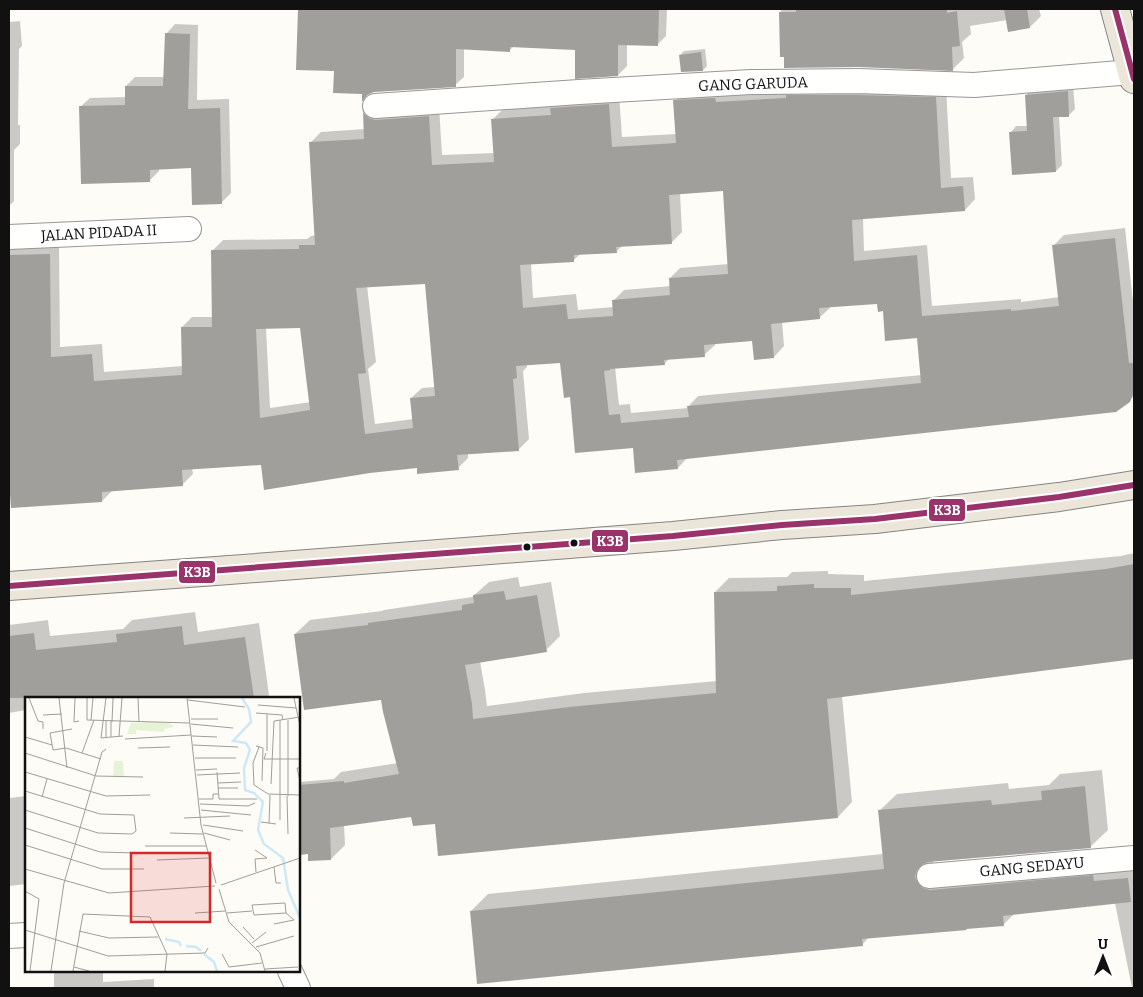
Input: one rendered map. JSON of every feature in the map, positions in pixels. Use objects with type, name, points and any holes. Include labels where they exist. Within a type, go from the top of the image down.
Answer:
[{"type":"highway","points":[[1115,9],[1133,76]]},
{"type":"highway","points":[[9,586],[875,519],[1059,497],[1134,485]]},
{"type":"street","name":"GANG GARUDA","points":[[375,106],[751,82],[858,81],[974,84],[1133,76]]},
{"type":"street","name":"JALAN PIDADA II","points":[[9,237],[189,229]]},
{"type":"street","name":"GANG SEDAYU","points":[[929,876],[1134,858]]},
{"type":"street","points":[[9,936],[25,935]]},
{"type":"street","points":[[290,972],[298,988]]},
{"type":"building","points":[[298,9],[659,9],[658,46],[618,45],[618,76],[575,79],[575,50],[510,47],[510,52],[456,49],[456,87],[374,92],[367,95],[362,102],[362,94],[333,93],[334,71],[296,70]]},
{"type":"building","points":[[796,9],[947,9],[947,13],[957,11],[960,46],[952,47],[953,71],[858,67],[784,68],[784,57],[780,57],[779,12],[796,12]]},
{"type":"building","points":[[1004,9],[1027,9],[1030,28],[1008,32]]},
{"type":"building","points":[[165,33],[190,34],[188,109],[220,108],[222,204],[192,205],[191,168],[150,170],[150,182],[81,184],[79,106],[125,105],[125,86],[163,86]]},
{"type":"building","points":[[701,52],[703,71],[681,72],[679,55]]},
{"type":"building","points":[[1068,91],[1069,117],[1053,117],[1056,172],[1012,175],[1009,132],[1027,131],[1025,95]]},
{"type":"building","points":[[786,95],[936,97],[941,188],[963,186],[965,211],[852,220],[854,261],[917,255],[922,316],[1059,306],[1052,245],[1115,238],[1129,363],[1134,363],[1134,391],[1130,402],[1116,412],[677,460],[678,469],[635,473],[633,448],[575,453],[570,397],[564,398],[560,363],[516,366],[517,378],[513,379],[519,451],[457,455],[459,470],[417,474],[417,468],[370,473],[264,490],[261,465],[182,470],[183,486],[102,492],[102,502],[11,508],[9,481],[9,255],[50,254],[51,357],[92,354],[94,381],[182,375],[181,327],[212,327],[211,250],[299,249],[299,245],[315,245],[309,142],[364,139],[363,111],[369,118],[375,120],[429,116],[432,165],[494,162],[491,119],[551,115],[550,108],[609,104],[612,147],[676,143],[673,100],[715,98],[716,102],[786,98]],"holes":[[[723,191],[728,274],[669,278],[670,295],[612,300],[613,316],[568,319],[566,304],[523,308],[520,265],[574,262],[574,255],[617,253],[616,247],[672,244],[669,195]],[[425,284],[435,396],[410,398],[413,428],[365,434],[358,374],[366,373],[356,288]],[[877,304],[878,312],[883,311],[885,341],[917,338],[921,383],[687,406],[689,417],[621,423],[620,414],[609,415],[604,371],[665,365],[664,360],[705,357],[704,345],[752,341],[754,360],[774,358],[771,324],[820,319],[819,308]],[[300,328],[310,410],[260,418],[256,329]]]},
{"type":"building","points":[[1134,564],[1134,659],[827,699],[838,818],[438,856],[435,824],[413,826],[411,817],[330,828],[331,860],[308,861],[308,854],[300,855],[300,785],[344,781],[344,783],[399,774],[381,700],[304,710],[294,634],[368,625],[368,623],[462,610],[462,605],[474,603],[473,595],[504,591],[506,600],[537,595],[547,652],[465,665],[473,719],[569,707],[716,693],[714,592],[777,591],[777,586],[814,584],[814,588],[851,588],[851,595],[1106,569]]},
{"type":"building","points":[[182,626],[184,645],[245,637],[254,697],[9,698],[9,636],[34,633],[36,650],[117,642],[116,634]]},
{"type":"building","points":[[1085,786],[1091,848],[928,862],[917,870],[915,877],[923,888],[930,890],[1093,875],[1094,881],[1128,878],[1131,902],[1003,916],[1004,926],[862,939],[863,946],[477,984],[470,911],[884,869],[878,810],[991,800],[992,805],[1042,800],[1041,791]]},
{"type":"transit line","name":"K3B","points":[[1115,9],[1134,79]]},
{"type":"transit line","name":"K3B","points":[[9,586],[875,519],[1059,497],[1134,485]]}]
